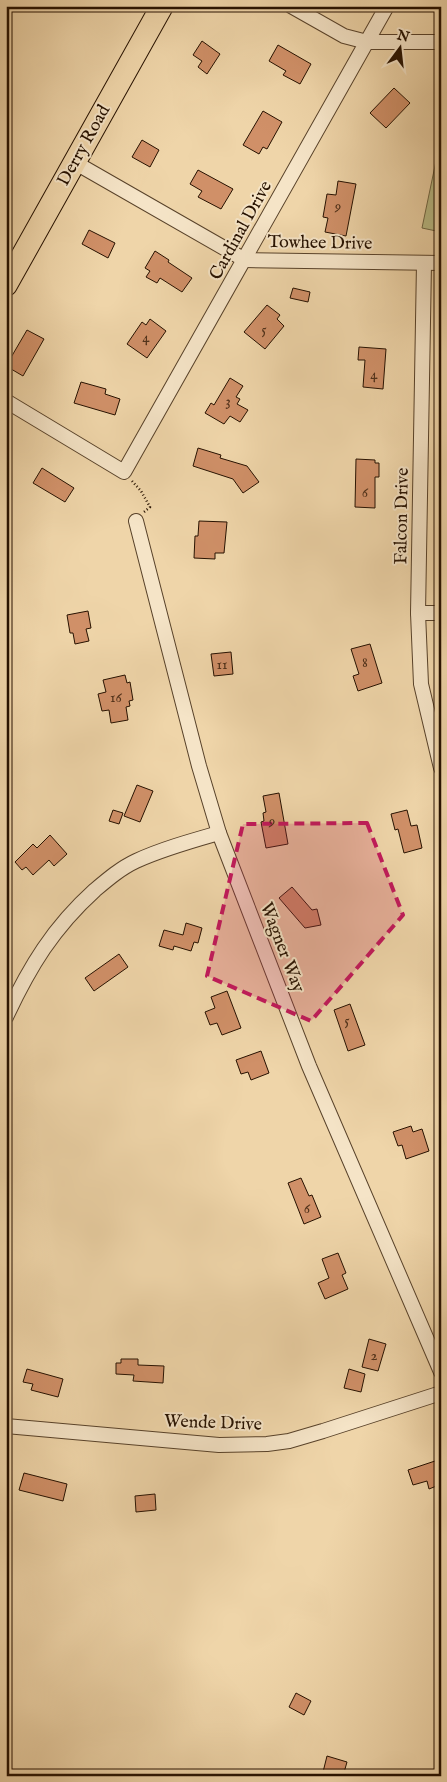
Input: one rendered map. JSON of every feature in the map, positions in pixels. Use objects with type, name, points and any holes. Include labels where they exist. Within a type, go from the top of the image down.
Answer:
[{"type":"main road","name":"Derry Road","points":[[6,285],[162,6]]},
{"type":"street","points":[[291,6],[344,36],[367,42],[441,42]]},
{"type":"street","name":"Cardinal Drive","points":[[124,472],[387,6]]},
{"type":"street","name":"Towhee Drive","points":[[74,162],[245,260],[441,263]]},
{"type":"street","name":"Falcon Drive","points":[[424,263],[418,613],[422,684],[441,768]]},
{"type":"street","points":[[6,401],[124,472]]},
{"type":"street","name":"Wagner Way","points":[[136,521],[199,766],[219,833],[309,1066],[441,1372]]},
{"type":"street","points":[[418,613],[441,613]]},
{"type":"street","points":[[6,1017],[36,959],[51,936],[84,900],[110,877],[134,862],[150,855],[219,833]]},
{"type":"street","name":"Wende Drive","points":[[6,1426],[219,1444],[267,1444],[330,1429],[441,1393]]},
{"type":"path","points":[[124,472],[141,491],[150,507],[136,521]]},
{"type":"highlighted area","points":[[367,823],[403,915],[311,1021],[207,976],[243,824]]},
{"type":"green space","points":[[436,161],[441,162],[441,232],[422,228]]},
{"type":"building","points":[[202,41],[220,54],[207,74],[198,67],[202,61],[193,55]]},
{"type":"building","points":[[278,45],[311,64],[300,84],[283,75],[286,71],[269,61]]},
{"type":"building","points":[[394,88],[410,103],[386,128],[370,113]]},
{"type":"building","points":[[263,111],[282,122],[267,149],[263,147],[259,154],[243,145]]},
{"type":"building","points":[[142,140],[159,150],[150,167],[132,157]]},
{"type":"building","points":[[198,170],[233,189],[221,209],[198,197],[202,191],[190,184]]},
{"type":"building","points":[[338,181],[356,184],[346,236],[325,232],[328,218],[323,217],[327,194],[336,195]]},
{"type":"building","points":[[89,230],[115,243],[108,258],[82,244]]},
{"type":"building","points":[[155,251],[192,278],[182,292],[160,278],[157,283],[146,277],[150,271],[145,268]]},
{"type":"building","points":[[293,288],[310,292],[308,302],[290,298]]},
{"type":"building","points":[[267,305],[280,315],[277,319],[284,326],[265,349],[244,332]]},
{"type":"building","points":[[150,319],[166,331],[147,358],[127,344],[142,322],[146,325]]},
{"type":"building","points":[[27,330],[44,339],[23,376],[6,366]]},
{"type":"building","points":[[359,347],[386,349],[383,389],[363,387],[365,360],[358,360]]},
{"type":"building","points":[[230,378],[243,386],[236,397],[240,399],[237,404],[248,410],[240,422],[230,416],[224,424],[205,413],[211,403],[214,405]]},
{"type":"building","points":[[81,382],[106,389],[105,394],[120,399],[115,415],[74,403]]},
{"type":"building","points":[[198,448],[221,455],[220,458],[247,466],[259,482],[243,493],[233,479],[193,466]]},
{"type":"building","points":[[356,459],[375,460],[375,463],[379,463],[379,477],[375,477],[375,508],[355,507]]},
{"type":"building","points":[[42,468],[74,488],[65,502],[33,483]]},
{"type":"building","points":[[199,521],[227,522],[224,553],[215,553],[215,559],[194,558],[195,536],[198,536]]},
{"type":"building","points":[[88,611],[91,628],[86,629],[89,641],[75,644],[73,633],[70,633],[67,615]]},
{"type":"building","points":[[370,644],[382,683],[358,691],[353,676],[359,674],[351,649]]},
{"type":"building","points":[[231,652],[233,674],[214,676],[211,654]]},
{"type":"building","points":[[125,675],[127,683],[130,682],[133,700],[129,701],[130,706],[126,707],[128,720],[111,723],[109,710],[102,711],[98,694],[106,692],[103,680]]},
{"type":"building","points":[[137,785],[153,791],[140,822],[124,816]]},
{"type":"building","points":[[279,793],[288,844],[266,848],[261,822],[264,821],[263,813],[266,812],[263,796]]},
{"type":"building","points":[[113,810],[123,813],[119,824],[109,821]]},
{"type":"building","points":[[407,810],[411,826],[417,825],[422,848],[404,853],[398,829],[395,830],[391,814]]},
{"type":"building","points":[[50,835],[67,854],[54,866],[49,860],[33,875],[26,867],[22,870],[15,862],[33,844],[37,848]]},
{"type":"building","points":[[292,887],[312,910],[317,909],[321,925],[305,928],[279,898]]},
{"type":"building","points":[[186,923],[202,928],[198,943],[194,942],[191,951],[174,946],[173,950],[159,946],[164,930],[183,935]]},
{"type":"building","points":[[119,954],[128,967],[94,991],[85,978]]},
{"type":"building","points":[[227,991],[241,1028],[222,1035],[217,1023],[210,1025],[205,1012],[215,1008],[211,997]]},
{"type":"building","points":[[350,1004],[365,1045],[348,1051],[334,1010]]},
{"type":"building","points":[[261,1051],[269,1073],[251,1080],[248,1072],[241,1074],[236,1060]]},
{"type":"building","points":[[411,1126],[413,1132],[422,1129],[429,1151],[406,1159],[402,1145],[398,1146],[393,1132]]},
{"type":"building","points":[[301,1178],[309,1196],[312,1195],[321,1217],[304,1224],[288,1183]]},
{"type":"building","points":[[338,1253],[346,1273],[342,1275],[348,1289],[325,1299],[318,1283],[329,1278],[322,1259]]},
{"type":"building","points":[[369,1339],[386,1344],[378,1371],[362,1367]]},
{"type":"building","points":[[121,1359],[138,1359],[138,1365],[164,1366],[163,1383],[133,1381],[134,1375],[116,1374],[116,1363],[121,1363]]},
{"type":"building","points":[[27,1369],[63,1379],[58,1397],[31,1390],[33,1384],[23,1382]]},
{"type":"building","points":[[349,1369],[365,1374],[361,1392],[344,1388]]},
{"type":"building","points":[[441,1459],[441,1477],[437,1478],[439,1485],[429,1489],[427,1481],[413,1485],[408,1470]]},
{"type":"building","points":[[24,1473],[67,1484],[63,1501],[19,1490]]},
{"type":"building","points":[[155,1494],[156,1510],[136,1512],[135,1496]]},
{"type":"building","points":[[296,1693],[311,1701],[304,1715],[289,1707]]},
{"type":"building","points":[[327,1756],[347,1762],[343,1776],[322,1776]]}]
